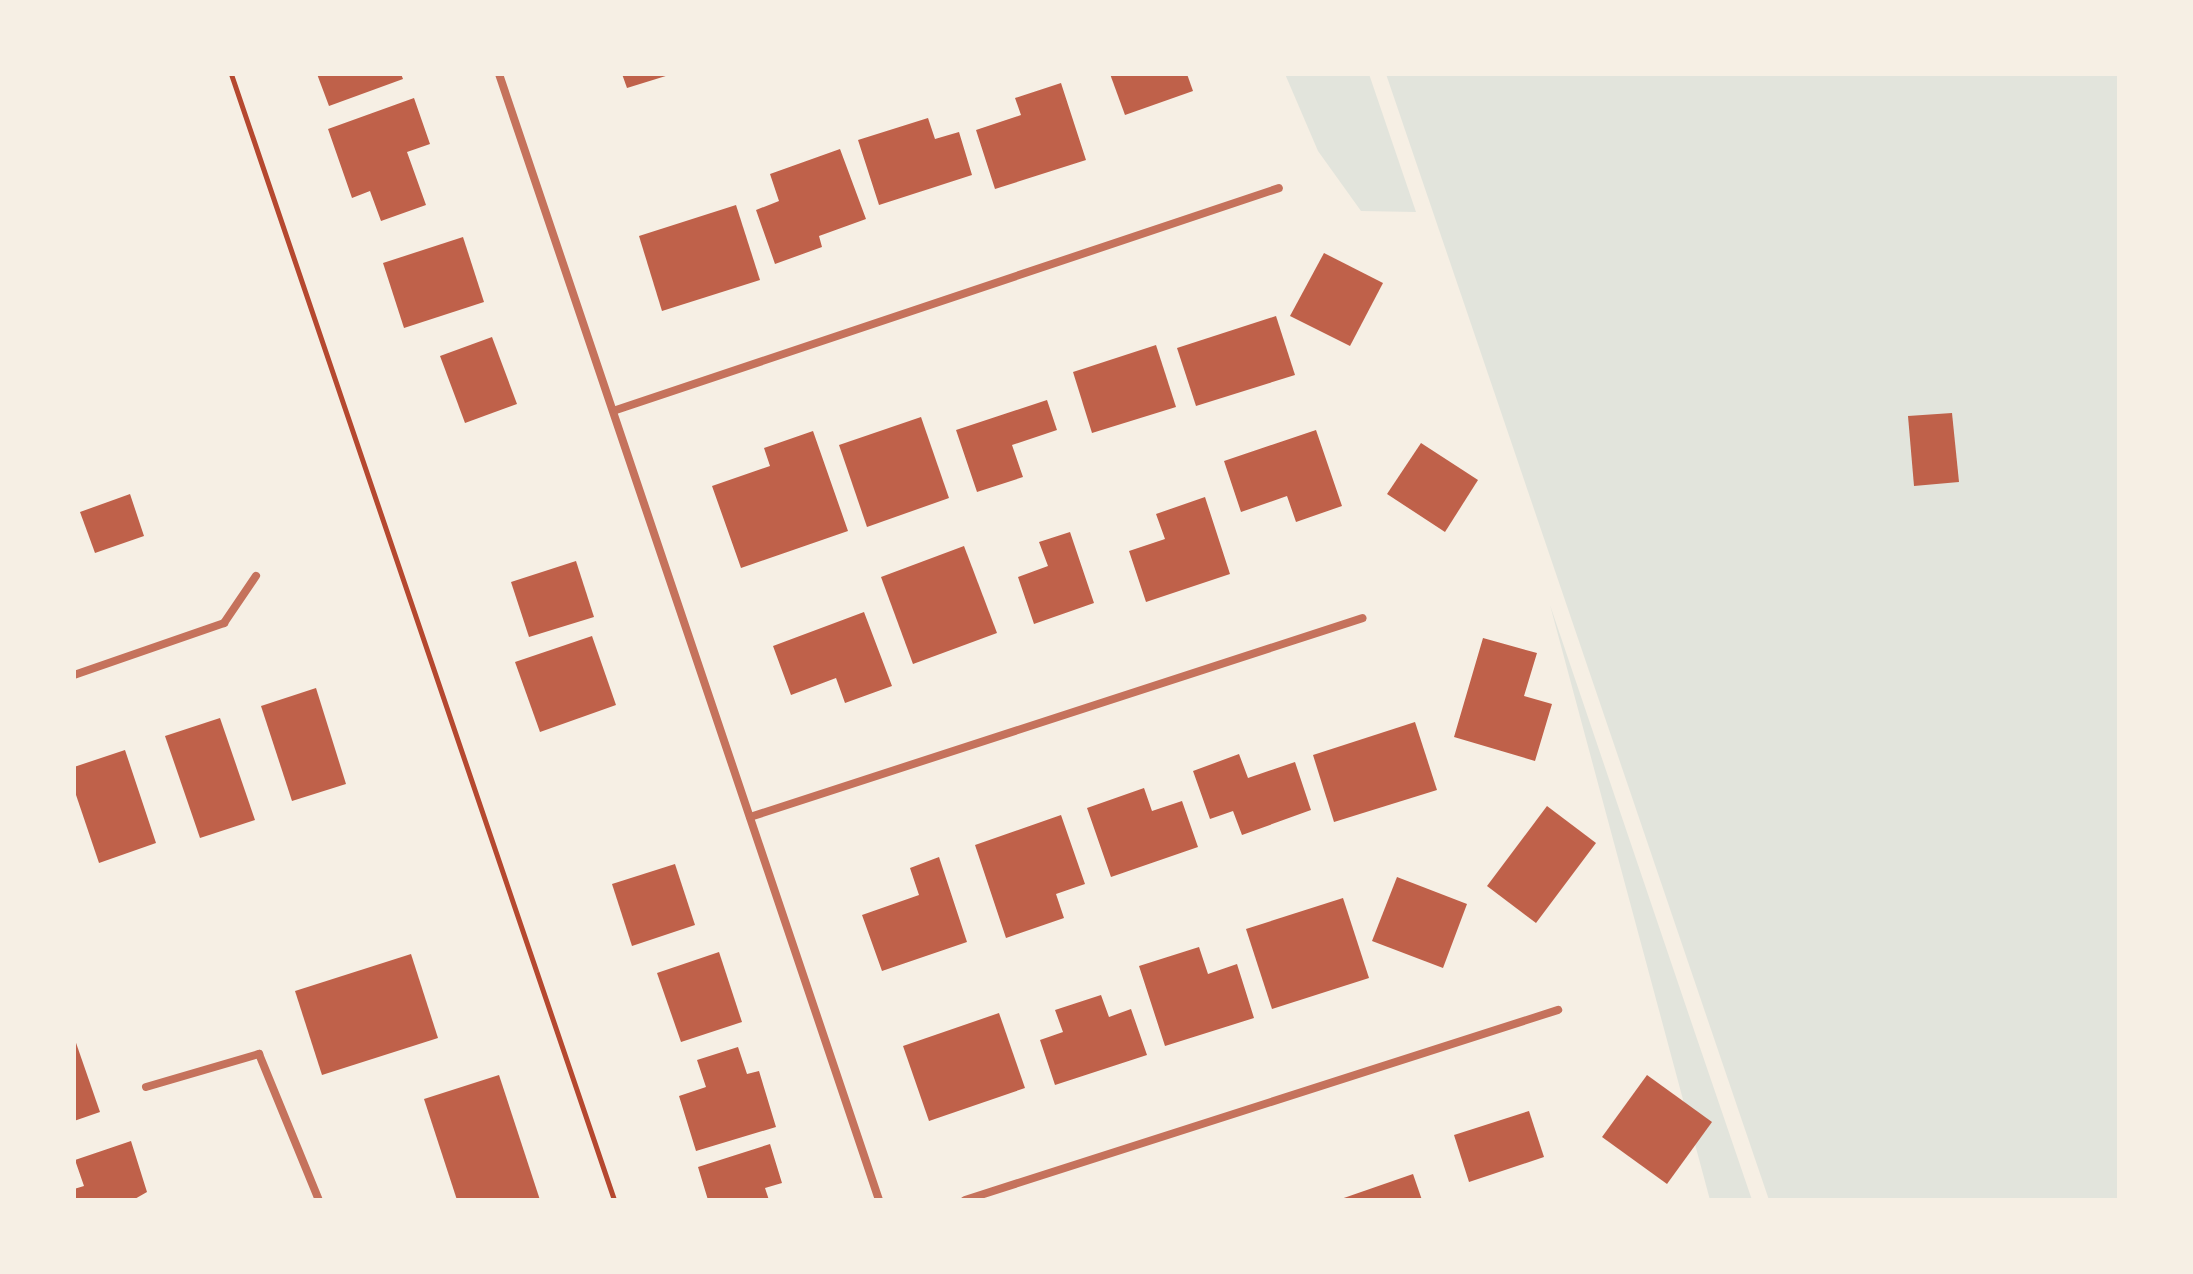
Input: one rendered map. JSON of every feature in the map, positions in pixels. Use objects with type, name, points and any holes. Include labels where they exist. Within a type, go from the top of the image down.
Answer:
[{"type":"street","points":[[499,74],[616,410],[879,1200]]},
{"type":"street","points":[[616,410],[1279,188]]},
{"type":"street","points":[[74,675],[224,623],[256,576]]},
{"type":"street","points":[[750,817],[1363,618]]},
{"type":"street","points":[[965,1200],[1558,1010]]},
{"type":"street","points":[[146,1087],[259,1054],[319,1200]]},
{"type":"path","points":[[231,74],[614,1200]]},
{"type":"shaded area","points":[[1285,74],[1369,74],[1416,212],[1361,211],[1318,151]]},
{"type":"shaded area","points":[[1386,74],[2119,74],[2119,1200],[1769,1200]]},
{"type":"shaded area","points":[[1550,605],[1695,1033],[1752,1200],[1710,1200]]},
{"type":"building","points":[[317,74],[401,74],[403,79],[329,106]]},
{"type":"building","points":[[622,74],[669,74],[669,75],[627,88]]},
{"type":"building","points":[[1110,74],[1187,74],[1193,91],[1125,115]]},
{"type":"building","points":[[1061,83],[1086,160],[995,189],[976,130],[1021,115],[1015,98]]},
{"type":"building","points":[[414,98],[430,144],[407,152],[426,205],[381,221],[370,191],[352,198],[328,129]]},
{"type":"building","points":[[928,118],[935,139],[959,132],[972,175],[879,205],[858,140]]},
{"type":"building","points":[[840,149],[866,219],[819,236],[822,247],[775,264],[756,210],[779,201],[770,174]]},
{"type":"building","points":[[736,205],[760,280],[662,311],[639,236]]},
{"type":"building","points":[[463,237],[484,302],[404,328],[383,263]]},
{"type":"building","points":[[1324,253],[1383,283],[1350,346],[1290,316]]},
{"type":"building","points":[[1276,316],[1295,375],[1196,406],[1177,348]]},
{"type":"building","points":[[492,337],[517,404],[465,423],[440,356]]},
{"type":"building","points":[[1156,345],[1176,407],[1092,433],[1073,372]]},
{"type":"building","points":[[1047,400],[1057,430],[1012,445],[1023,477],[977,492],[956,430]]},
{"type":"building","points":[[1952,413],[1959,482],[1914,486],[1908,416]]},
{"type":"building","points":[[921,417],[949,498],[867,527],[839,445]]},
{"type":"building","points":[[1316,430],[1342,506],[1296,522],[1287,496],[1241,512],[1224,461]]},
{"type":"building","points":[[813,431],[848,531],[741,568],[712,486],[770,466],[764,448]]},
{"type":"building","points":[[1421,443],[1478,480],[1445,532],[1387,494]]},
{"type":"building","points":[[130,494],[144,536],[95,553],[80,512]]},
{"type":"building","points":[[1205,497],[1230,574],[1146,602],[1129,551],[1165,539],[1156,514]]},
{"type":"building","points":[[1070,532],[1094,603],[1034,624],[1018,577],[1048,566],[1039,542]]},
{"type":"building","points":[[964,546],[997,633],[913,664],[881,577]]},
{"type":"building","points":[[576,561],[594,617],[529,637],[511,582]]},
{"type":"building","points":[[864,612],[892,686],[845,703],[836,678],[791,695],[773,646]]},
{"type":"building","points":[[592,636],[616,705],[540,732],[515,662]]},
{"type":"building","points":[[1483,638],[1537,653],[1524,696],[1552,704],[1535,761],[1454,737]]},
{"type":"building","points":[[316,688],[346,784],[292,801],[261,706]]},
{"type":"building","points":[[220,718],[255,820],[200,838],[165,736]]},
{"type":"building","points":[[1415,722],[1437,790],[1334,822],[1313,755]]},
{"type":"building","points":[[125,750],[156,843],[99,863],[74,789],[74,767]]},
{"type":"building","points":[[1239,754],[1248,778],[1295,762],[1311,810],[1242,835],[1233,811],[1210,819],[1193,771]]},
{"type":"building","points":[[1144,788],[1152,811],[1182,801],[1198,847],[1111,877],[1087,808]]},
{"type":"building","points":[[1547,806],[1596,843],[1536,923],[1487,886]]},
{"type":"building","points":[[1061,815],[1085,884],[1056,894],[1064,918],[1006,938],[975,845]]},
{"type":"building","points":[[939,857],[967,942],[882,971],[862,915],[919,895],[910,868]]},
{"type":"building","points":[[675,864],[695,925],[632,946],[612,884]]},
{"type":"building","points":[[1397,877],[1467,904],[1443,968],[1372,941]]},
{"type":"building","points":[[1343,898],[1369,978],[1272,1009],[1246,929]]},
{"type":"building","points":[[1199,947],[1208,974],[1237,964],[1254,1018],[1165,1046],[1139,966]]},
{"type":"building","points":[[719,952],[742,1022],[681,1042],[657,973]]},
{"type":"building","points":[[411,954],[438,1038],[322,1075],[295,991]]},
{"type":"building","points":[[1101,995],[1109,1017],[1131,1009],[1147,1055],[1055,1085],[1040,1040],[1063,1032],[1055,1010]]},
{"type":"building","points":[[999,1013],[1025,1088],[929,1121],[903,1046]]},
{"type":"building","points":[[74,1037],[100,1112],[74,1121]]},
{"type":"building","points":[[738,1047],[747,1074],[759,1071],[776,1127],[696,1151],[679,1096],[706,1087],[697,1060]]},
{"type":"building","points":[[499,1075],[540,1200],[457,1200],[424,1099]]},
{"type":"building","points":[[1647,1075],[1712,1122],[1667,1184],[1602,1137]]},
{"type":"building","points":[[1529,1111],[1544,1157],[1469,1182],[1454,1135]]},
{"type":"building","points":[[131,1141],[147,1192],[133,1200],[74,1200],[74,1189],[84,1186],[75,1160]]},
{"type":"building","points":[[770,1144],[782,1183],[765,1188],[769,1200],[708,1200],[698,1167]]},
{"type":"building","points":[[1413,1174],[1422,1200],[1338,1200]]}]
